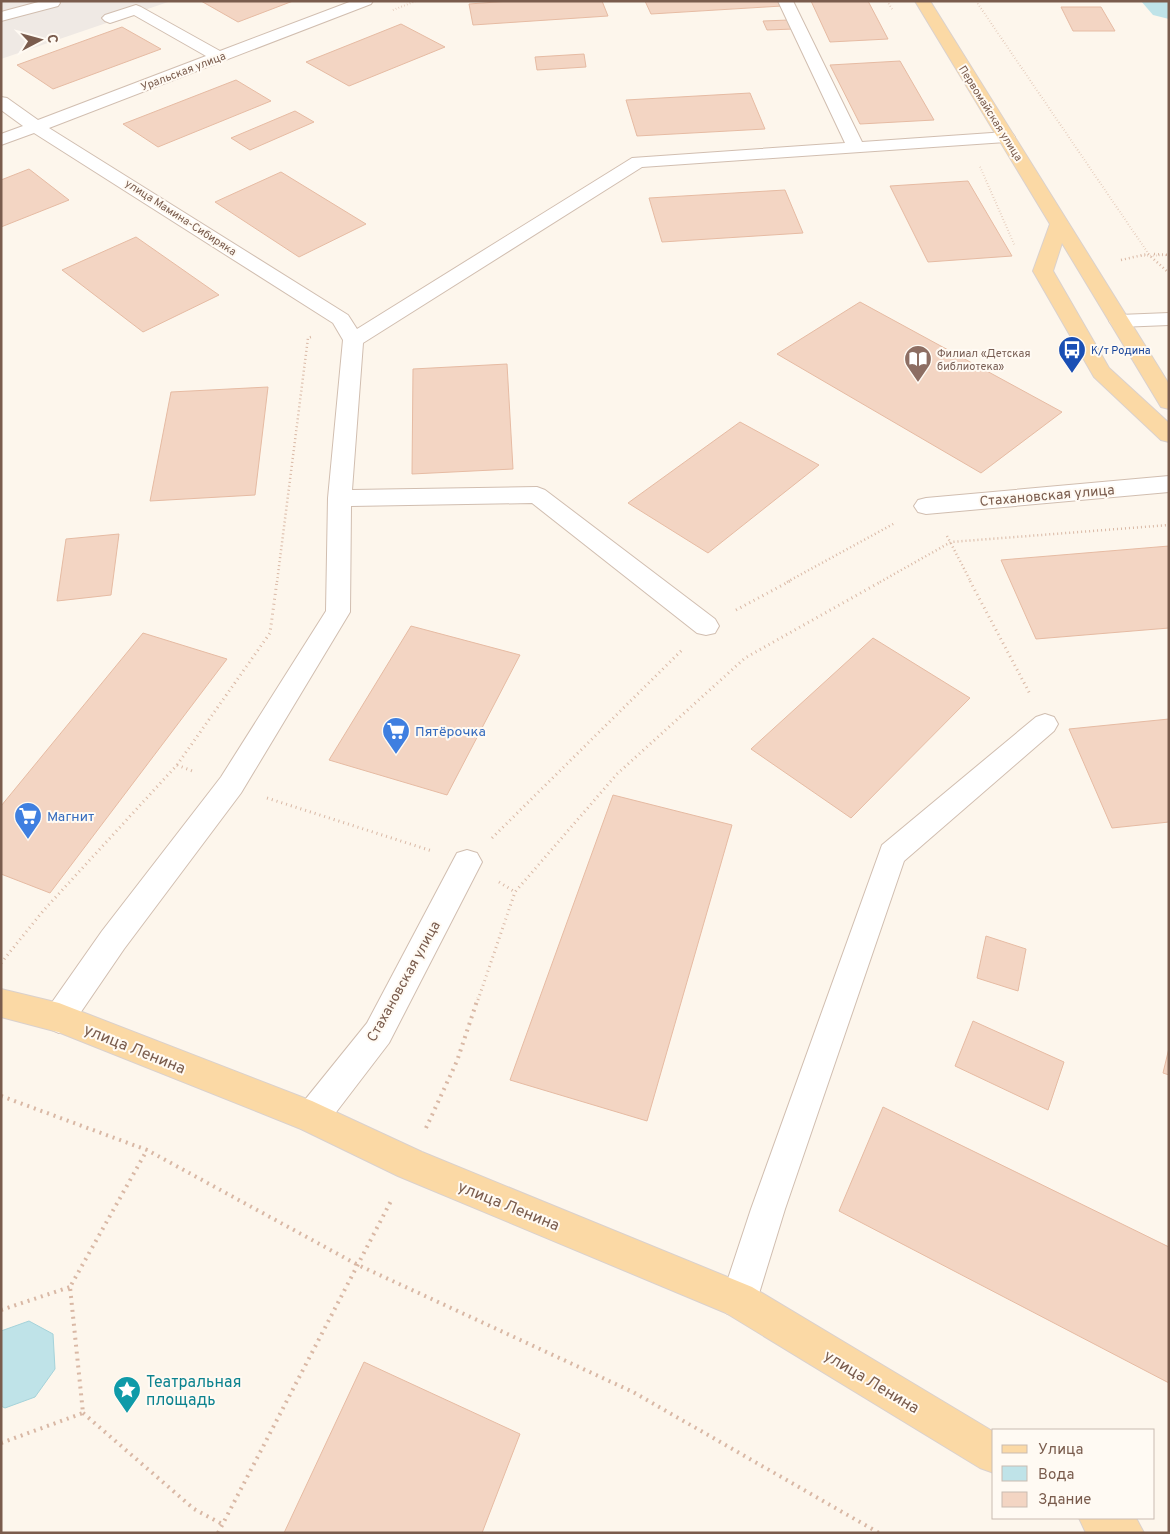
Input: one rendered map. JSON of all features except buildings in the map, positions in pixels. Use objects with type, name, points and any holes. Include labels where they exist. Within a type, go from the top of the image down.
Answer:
[{"type":"main road","name":"Первомайская улица","points":[[922,1],[1169,402]]},
{"type":"main road","points":[[1059,224],[1043,271],[1101,372],[1169,435]]},
{"type":"main road","name":"улица Ленина","points":[[2,1005],[58,1018],[312,1117],[410,1164],[739,1300],[992,1453]]},
{"type":"main road","points":[[1101,1519],[1124,1533]]},
{"type":"street","name":"Уральская улица","points":[[1,140],[366,1]]},
{"type":"street","points":[[785,1],[853,137],[856,147]]},
{"type":"street","points":[[1,16],[53,3]]},
{"type":"street","points":[[110,18],[136,10],[219,57]]},
{"type":"street","name":"улица Мамина-Сибиряка","points":[[1,102],[36,127],[341,319],[353,340]]},
{"type":"street","points":[[58,1018],[113,940],[231,785],[338,612],[340,498],[353,340],[638,162],[1006,136]]},
{"type":"street","points":[[1119,321],[1169,319]]},
{"type":"street","name":"Стахановская улица","points":[[926,506],[1169,484]]},
{"type":"street","points":[[340,498],[537,495],[706,626]]},
{"type":"street","points":[[739,1300],[768,1209],[892,854],[1045,724]]},
{"type":"street","name":"Стахановская улица","points":[[312,1117],[378,1032],[467,862]]},
{"type":"path","points":[[887,1],[892,10]]},
{"type":"path","points":[[976,1],[1148,254],[1169,273]]},
{"type":"path","points":[[968,139],[1019,254]]},
{"type":"path","points":[[1148,254],[1169,255]]},
{"type":"path","points":[[467,862],[706,626],[926,506],[952,542],[1045,724]]},
{"type":"path","points":[[218,1533],[410,1164],[456,1061],[515,892],[617,774],[745,658],[952,542],[1169,525]]},
{"type":"path","points":[[177,765],[231,785],[467,862],[515,892]]},
{"type":"path","points":[[1,1096],[147,1150],[358,1265],[633,1392],[879,1533]]},
{"type":"path","points":[[147,1150],[126,1189],[116,1202],[70,1287],[83,1413],[194,1509],[222,1524]]},
{"type":"path","points":[[1,1310],[70,1287]]},
{"type":"path","points":[[1,1443],[83,1413]]},
{"type":"shaded area","points":[[1,1],[171,1],[1,59]]},
{"type":"water","points":[[29,1321],[53,1334],[55,1369],[35,1397],[5,1408],[1,1406],[1,1331]]},
{"type":"waterway","points":[[1163,1],[1169,6]]},
{"type":"place","name":"К/т Родина","points":[[1072,374]]},
{"type":"place","name":"Филиал «Детская библиотека»","points":[[918,383]]},
{"type":"place","name":"Пятёрочка","points":[[396,755]]},
{"type":"place","name":"Магнит","points":[[28,840]]},
{"type":"place","name":"Театральная площадь","points":[[127,1414]]}]
